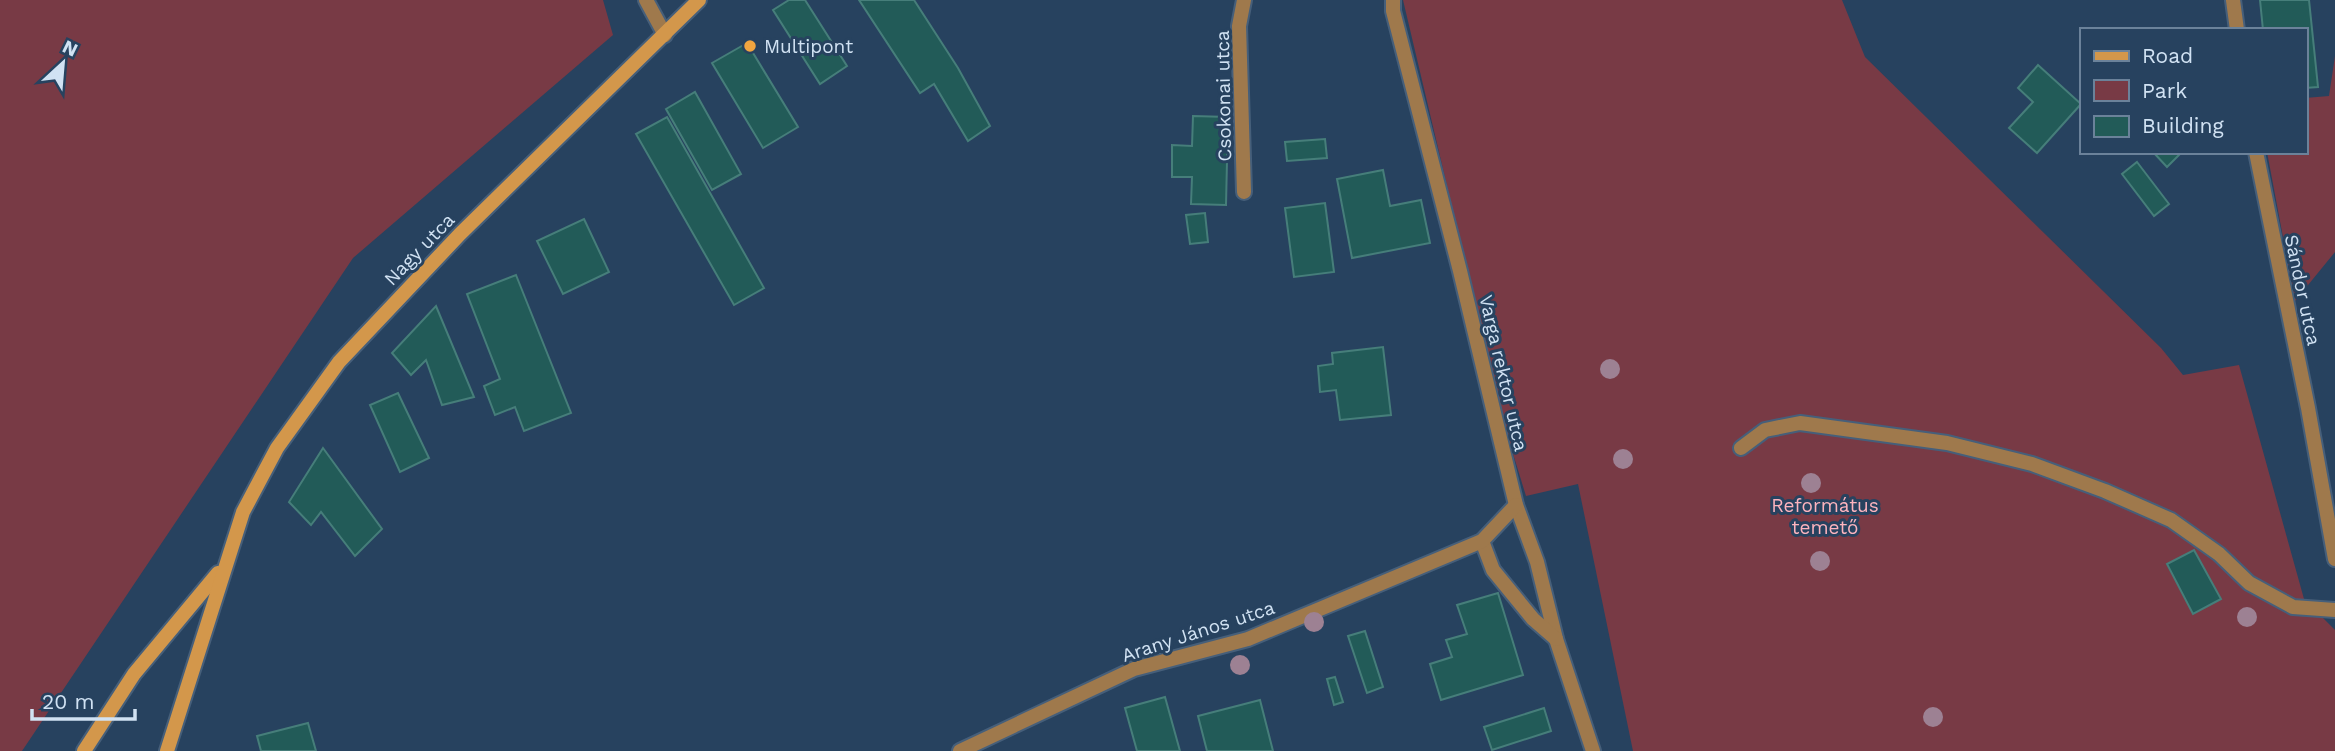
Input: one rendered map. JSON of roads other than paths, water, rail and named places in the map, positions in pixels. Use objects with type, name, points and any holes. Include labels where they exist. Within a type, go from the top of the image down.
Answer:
[{"type":"main road","name":"Nagy utca","points":[[167,751],[243,512],[278,448],[339,362],[460,234],[699,0]]},
{"type":"main road","points":[[84,751],[134,674],[224,567]]},
{"type":"street","points":[[646,0],[665,34]]},
{"type":"street","name":"Csokonai utca","points":[[1244,0],[1239,26],[1244,192]]},
{"type":"street","name":"Varga rektor utca","points":[[1393,0],[1393,11],[1460,271],[1516,505],[1537,562],[1556,639],[1593,751]]},
{"type":"street","points":[[2232,0],[2237,28]]},
{"type":"street","name":"Sándor utca","points":[[2256,154],[2308,408],[2335,559]]},
{"type":"street","points":[[1741,448],[1765,430],[1801,423],[1947,443],[2032,464],[2105,491],[2171,520],[2219,554],[2249,583],[2293,607],[2335,610]]},
{"type":"street","name":"Arany János utca","points":[[960,751],[1134,669],[1248,639],[1482,541],[1516,505]]},
{"type":"street","points":[[1482,541],[1493,570],[1533,619],[1556,639]]},
{"type":"place","name":"Multipont","points":[[750,46]]},
{"type":"park label","name":"Református temető","points":[[1825,516]]}]
